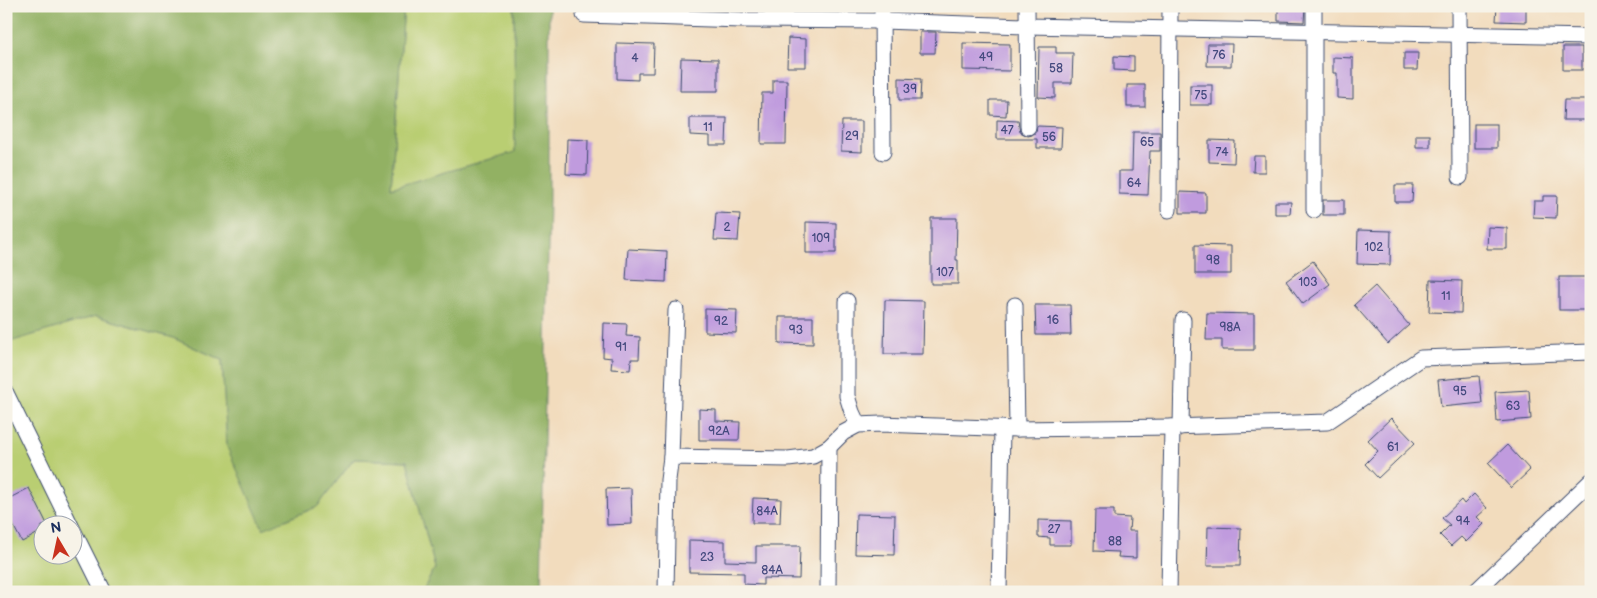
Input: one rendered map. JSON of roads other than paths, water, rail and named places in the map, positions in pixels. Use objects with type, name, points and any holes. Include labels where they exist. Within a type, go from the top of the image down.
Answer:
[{"type":"street","points":[[1027,6],[1028,127]]},
{"type":"street","points":[[1169,210],[1170,6]]},
{"type":"street","points":[[1314,6],[1314,210]]},
{"type":"street","points":[[1459,6],[1460,177]]},
{"type":"street","points":[[882,14],[883,152]]},
{"type":"street","points":[[584,15],[882,14],[1027,26],[1591,37]]},
{"type":"street","points":[[847,301],[847,396],[858,425]]},
{"type":"street","points":[[999,592],[1015,305]]},
{"type":"street","points":[[666,592],[668,480],[671,458],[676,310]]},
{"type":"street","points":[[1169,592],[1183,320]]},
{"type":"street","points":[[671,458],[788,459],[813,456],[829,447],[843,433],[858,425],[1009,428],[1176,427],[1327,422],[1421,358],[1591,352]]},
{"type":"street","points":[[6,393],[67,516]]},
{"type":"street","points":[[828,592],[829,447]]},
{"type":"street","points":[[1475,592],[1591,481]]},
{"type":"street","points":[[82,547],[104,592]]}]
